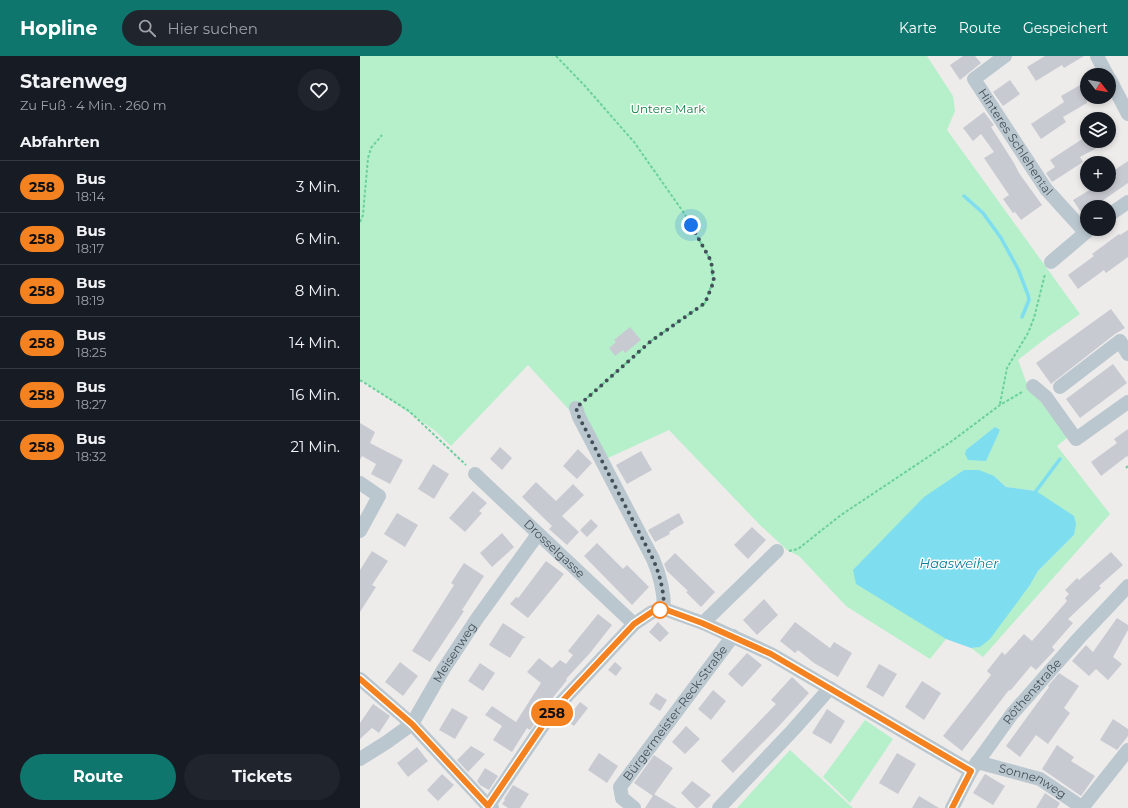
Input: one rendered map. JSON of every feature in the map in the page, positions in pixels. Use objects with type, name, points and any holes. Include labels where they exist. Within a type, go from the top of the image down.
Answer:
[{"type":"street","name":"Hinteres Schlehental","points":[[1005,56],[974,79],[1046,189],[1080,224]]},
{"type":"street","points":[[1097,56],[1103,68]]},
{"type":"street","points":[[1116,91],[1128,114]]},
{"type":"street","points":[[1116,210],[1128,202]]},
{"type":"street","points":[[1051,262],[1081,236]]},
{"type":"street","points":[[1060,387],[1120,341],[1128,354]]},
{"type":"street","points":[[1033,386],[1046,398],[1076,439],[1128,402]]},
{"type":"street","points":[[360,679],[412,724],[489,807],[552,712],[634,624],[652,612],[664,609],[664,595],[658,570],[579,417],[576,408]]},
{"type":"street","name":"Drosselgasse","points":[[475,474],[634,624]]},
{"type":"street","points":[[360,483],[379,496],[360,531]]},
{"type":"street","name":"Meisenweg","points":[[360,759],[412,724],[443,670],[476,620],[538,534]]},
{"type":"street","points":[[702,623],[777,551]]},
{"type":"street","name":"Röthenstraße","points":[[952,808],[974,766],[1012,714],[1079,638],[1128,586]]},
{"type":"street","name":"Sonnenweg","points":[[664,609],[733,636],[771,654],[830,688],[974,766],[1040,779],[1082,808]]},
{"type":"street","name":"Bürgermeister-Reck-Straße","points":[[634,808],[622,798],[620,787],[733,636]]},
{"type":"street","points":[[719,808],[793,730],[830,688]]},
{"type":"street","points":[[1082,808],[1128,750]]},
{"type":"path","points":[[556,56],[585,86],[634,142],[675,200],[711,261],[714,281],[705,303],[651,341],[576,408]]},
{"type":"path","points":[[360,222],[363,215],[368,158],[371,148],[382,135]]},
{"type":"path","points":[[1000,406],[1007,368],[1028,333],[1034,318],[1045,272],[1051,262]]},
{"type":"path","points":[[360,380],[409,411],[475,474]]},
{"type":"path","points":[[777,551],[787,552],[798,549],[841,515],[952,441],[1000,406],[1033,386]]},
{"type":"green space","name":"Untere Mark","points":[[360,56],[927,56],[953,96],[955,111],[947,130],[1080,314],[1018,360],[1027,384],[1068,437],[1057,446],[1110,514],[983,657],[971,648],[980,647],[1030,585],[1038,571],[1074,535],[1036,491],[1006,487],[994,476],[942,635],[946,639],[930,659],[846,606],[799,556],[787,550],[759,524],[669,430],[608,458],[571,412],[528,365],[451,446],[434,430],[360,379]]},
{"type":"green space","points":[[865,720],[893,739],[850,803],[823,777]]},
{"type":"green space","points":[[790,750],[853,808],[737,808]]},
{"type":"water","points":[[995,427],[1000,430],[986,461],[968,460],[965,454],[966,450]]},
{"type":"water","name":"Haasweiher","points":[[964,470],[979,470],[994,476],[1006,487],[1036,491],[1074,516],[1076,524],[1074,535],[1038,571],[1030,585],[990,639],[980,647],[971,648],[946,639],[856,584],[853,570],[924,497]]},
{"type":"building","points":[[963,56],[975,56],[981,63],[960,80],[950,65]]},
{"type":"building","points":[[1045,56],[1084,56],[1064,68],[1062,65],[1036,81],[1027,67]]},
{"type":"building","points":[[1010,80],[1020,94],[1003,106],[993,92]]},
{"type":"building","points":[[1080,85],[1080,104],[1085,104],[1063,117],[1066,122],[1041,139],[1031,124],[1064,102],[1061,96]]},
{"type":"building","points":[[984,112],[994,125],[991,127],[1019,173],[1042,205],[1021,220],[1015,212],[1013,213],[1003,199],[1009,195],[984,158],[994,152],[981,134],[973,141],[963,128]]},
{"type":"building","points":[[1080,141],[1080,148],[1097,148],[1080,156],[1080,164],[1052,182],[1046,173],[1055,167],[1050,160]]},
{"type":"building","points":[[1128,161],[1128,183],[1116,191],[1117,176],[1116,169]]},
{"type":"building","points":[[1086,192],[1115,192],[1103,200],[1080,200],[1080,210],[1073,200]]},
{"type":"building","points":[[1128,230],[1128,257],[1106,273],[1104,270],[1078,289],[1068,275],[1094,256],[1092,254],[1119,234],[1120,235]]},
{"type":"building","points":[[1111,309],[1125,328],[1115,334],[1051,384],[1036,363]]},
{"type":"building","points":[[630,327],[641,340],[625,353],[623,350],[615,356],[609,348],[616,342],[614,340]]},
{"type":"building","points":[[1113,364],[1127,383],[1080,418],[1066,399]]},
{"type":"building","points":[[360,423],[375,432],[370,443],[403,460],[390,484],[371,474],[376,464],[362,456],[360,460]]},
{"type":"building","points":[[1128,429],[1128,457],[1127,456],[1101,476],[1091,462],[1117,443],[1114,439]]},
{"type":"building","points":[[500,447],[512,458],[502,470],[490,459]]},
{"type":"building","points":[[578,449],[592,463],[577,479],[563,466]]},
{"type":"building","points":[[641,451],[652,470],[627,484],[616,465]]},
{"type":"building","points":[[433,464],[449,474],[434,499],[418,489]]},
{"type":"building","points":[[536,482],[556,501],[573,484],[584,495],[562,516],[579,532],[567,545],[549,529],[552,526],[522,497]]},
{"type":"building","points":[[473,491],[487,503],[479,511],[482,513],[465,532],[449,518]]},
{"type":"building","points":[[397,513],[418,525],[405,547],[384,534]]},
{"type":"building","points":[[679,513],[684,523],[669,532],[670,534],[655,542],[648,530]]},
{"type":"building","points":[[591,519],[598,526],[587,537],[580,530]]},
{"type":"building","points":[[752,527],[766,540],[748,559],[734,545]]},
{"type":"building","points":[[502,533],[514,547],[492,567],[480,553]]},
{"type":"building","points":[[597,543],[623,569],[627,565],[649,587],[632,605],[584,556]]},
{"type":"building","points":[[372,551],[388,561],[372,585],[376,587],[360,612],[360,570]]},
{"type":"building","points":[[1111,552],[1123,565],[1099,586],[1101,588],[1068,619],[1073,623],[1052,647],[1055,650],[1036,670],[1031,666],[1010,691],[1009,690],[962,751],[943,736],[991,675],[987,671],[1002,652],[1005,655],[1024,634],[1032,641],[1067,601],[1065,598],[1069,594],[1065,590],[1077,578],[1079,580]]},
{"type":"building","points":[[675,553],[715,592],[701,607],[686,592],[688,591],[667,571],[664,564]]},
{"type":"building","points":[[546,561],[564,574],[528,618],[510,604],[516,597],[519,597]]},
{"type":"building","points":[[464,563],[484,576],[462,610],[464,611],[430,662],[412,651],[454,585],[451,583]]},
{"type":"building","points":[[764,599],[778,615],[757,635],[743,620]]},
{"type":"building","points":[[598,614],[612,625],[590,653],[566,679],[567,680],[530,730],[527,728],[512,752],[493,740],[502,726],[485,715],[492,706],[516,722],[541,683],[527,672],[539,658],[552,668],[560,660],[566,664],[573,655],[568,651]]},
{"type":"building","points":[[1117,618],[1128,625],[1128,630],[1113,657],[1122,664],[1108,680],[1096,669],[1089,676],[1072,661],[1086,645],[1093,652]]},
{"type":"building","points":[[658,622],[669,633],[660,642],[649,632]]},
{"type":"building","points":[[795,622],[830,648],[834,642],[852,653],[838,677],[814,663],[798,650],[795,653],[780,641]]},
{"type":"building","points":[[503,623],[526,638],[523,638],[510,658],[489,645]]},
{"type":"building","points":[[747,653],[762,665],[742,687],[728,674]]},
{"type":"building","points":[[400,662],[418,676],[403,696],[385,682]]},
{"type":"building","points":[[615,662],[622,668],[616,676],[608,670]]},
{"type":"building","points":[[480,663],[495,673],[483,691],[468,681]]},
{"type":"building","points":[[879,664],[897,674],[883,697],[866,687]]},
{"type":"building","points":[[1059,673],[1079,686],[1064,708],[1070,713],[1048,744],[1036,735],[1020,757],[1006,746],[1049,687],[1048,686]]},
{"type":"building","points":[[792,677],[809,693],[733,773],[721,761],[776,704],[771,700]]},
{"type":"building","points":[[922,681],[941,693],[924,720],[905,707]]},
{"type":"building","points":[[713,690],[726,701],[711,720],[698,709]]},
{"type":"building","points":[[656,693],[667,700],[660,711],[649,704]]},
{"type":"building","points":[[580,702],[588,708],[574,726],[566,720]]},
{"type":"building","points":[[373,704],[390,716],[379,733],[372,728],[360,739],[360,723]]},
{"type":"building","points":[[452,708],[468,717],[455,739],[439,730]]},
{"type":"building","points":[[827,709],[845,721],[831,744],[812,733]]},
{"type":"building","points":[[1113,719],[1128,729],[1128,736],[1117,750],[1100,740]]},
{"type":"building","points":[[686,726],[700,739],[685,754],[672,742]]},
{"type":"building","points":[[1057,745],[1074,757],[1071,761],[1095,776],[1081,796],[1042,769]]},
{"type":"building","points":[[471,746],[485,754],[468,772],[457,760]]},
{"type":"building","points":[[417,747],[428,761],[408,777],[397,763]]},
{"type":"building","points":[[599,753],[618,766],[607,783],[588,770]]},
{"type":"building","points":[[897,753],[916,764],[898,794],[879,783]]},
{"type":"building","points":[[654,755],[673,768],[653,796],[634,783]]},
{"type":"building","points":[[485,768],[498,776],[489,790],[480,785],[477,781]]},
{"type":"building","points":[[442,774],[454,785],[438,801],[427,790]]},
{"type":"building","points":[[985,774],[1005,786],[993,805],[973,793]]},
{"type":"building","points":[[692,781],[711,795],[698,808],[696,808],[681,793]]},
{"type":"building","points":[[513,785],[529,794],[520,808],[508,808],[502,804]]},
{"type":"building","points":[[1045,793],[1060,803],[1057,808],[1036,808]]},
{"type":"building","points":[[654,794],[677,808],[645,808]]},
{"type":"building","points":[[919,796],[939,808],[912,808]]},
{"type":"waterway","points":[[964,196],[983,213],[1001,238],[1018,269],[1029,300],[1022,317]]},
{"type":"waterway","points":[[1036,491],[1060,459]]},
{"type":"bus line","name":"258","points":[[360,679],[412,724],[488,806],[552,712],[634,624],[652,612],[664,609],[733,636],[771,654],[971,771],[952,808]]},
{"type":"route","points":[[660,610],[664,609],[664,595],[658,570],[579,417],[576,408],[651,341],[705,303],[714,281],[711,261],[691,225]]}]
